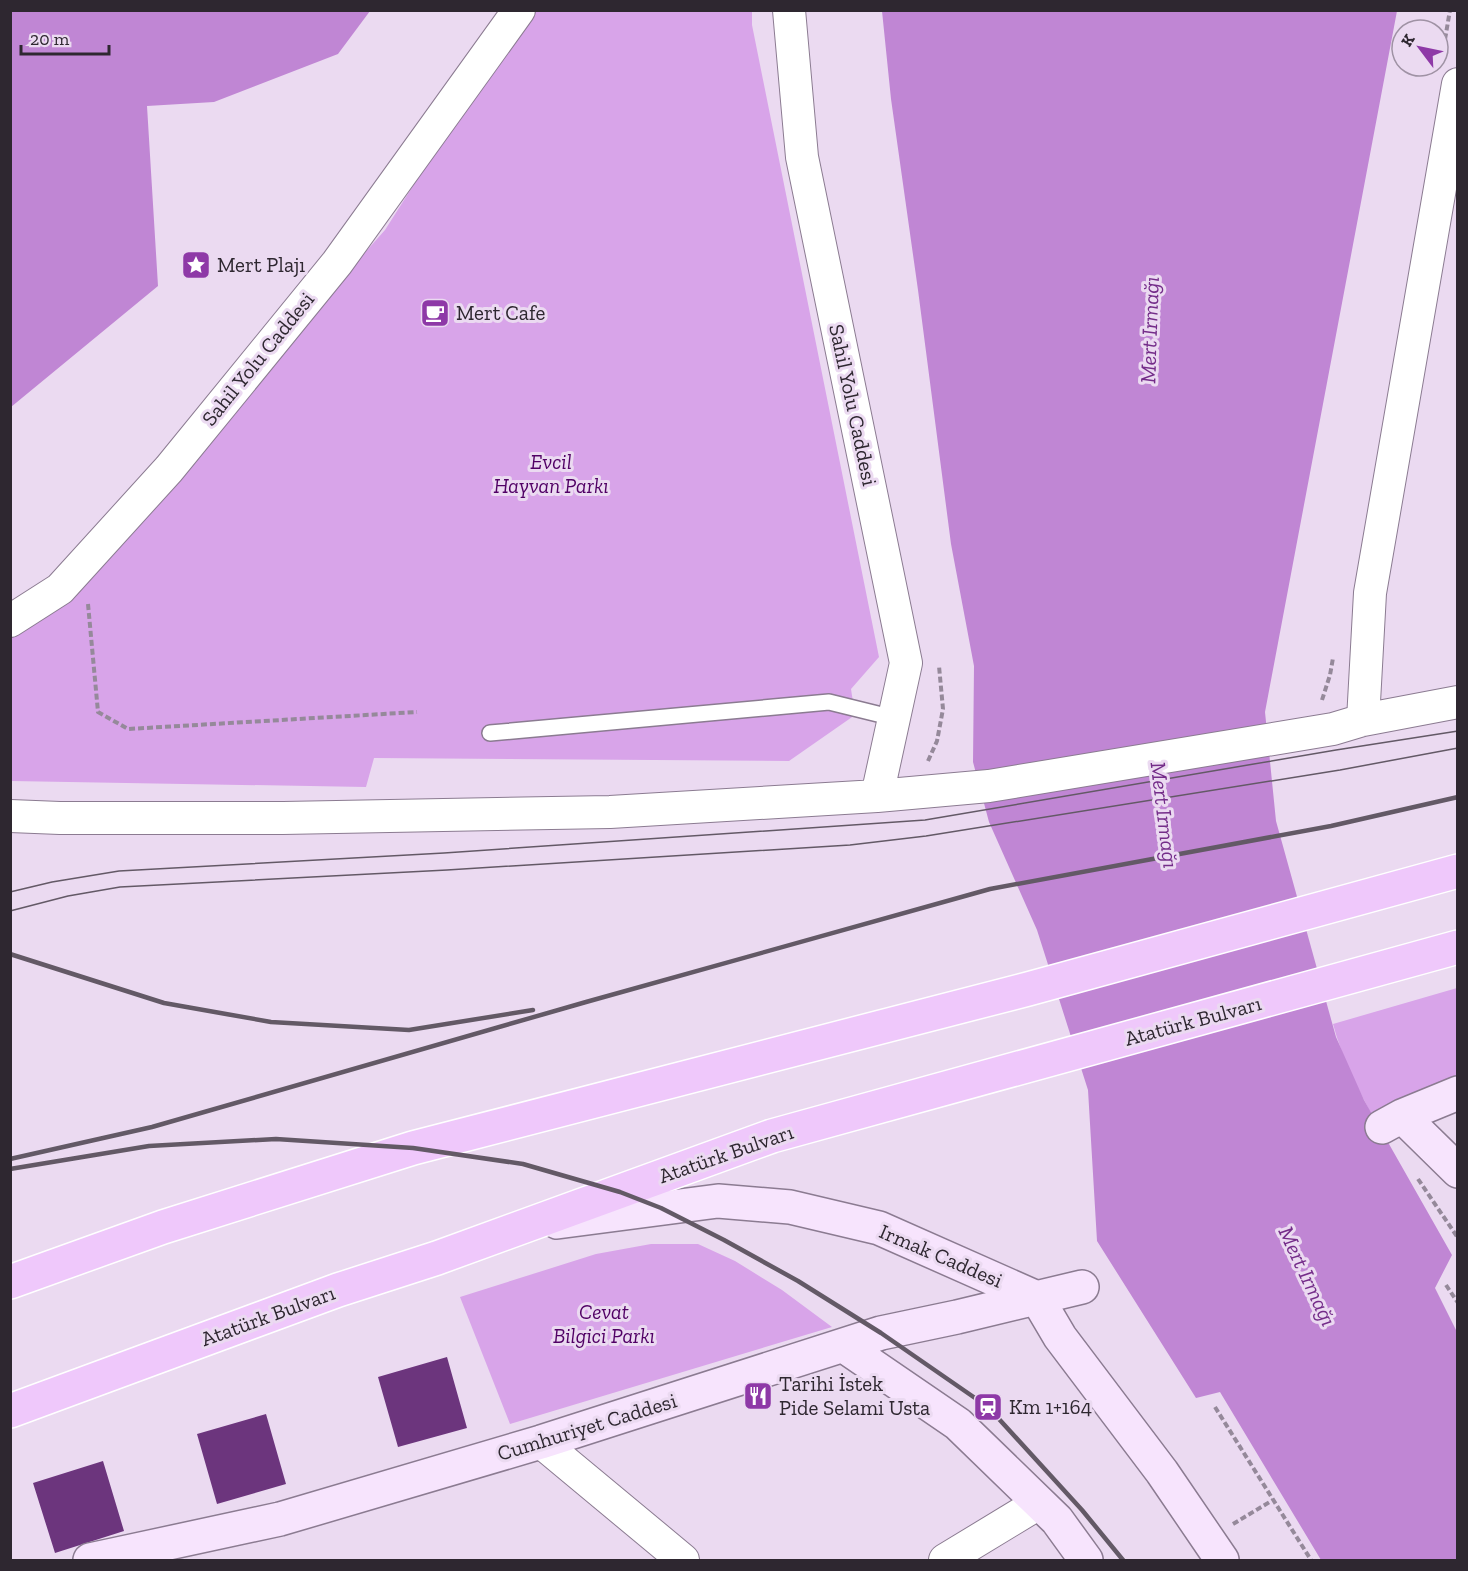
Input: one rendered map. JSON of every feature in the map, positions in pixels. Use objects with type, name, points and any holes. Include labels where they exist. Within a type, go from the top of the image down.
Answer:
[{"type":"main road","points":[[10,1282],[163,1227],[412,1148],[1028,989],[1458,871]]},
{"type":"main road","name":"Atatürk Bulvarı","points":[[10,1411],[338,1290],[437,1258],[772,1136],[1458,947]]},
{"type":"main road","points":[[1458,1094],[1392,1121],[1458,1171]]},
{"type":"main road","name":"Irmak Caddesi","points":[[526,1226],[718,1201],[790,1207],[879,1228],[1037,1298]]},
{"type":"main road","name":"Cumhuriyet Caddesi","points":[[90,1560],[280,1519],[541,1442],[881,1333],[1082,1287]]},
{"type":"main road","points":[[1037,1298],[1060,1337],[1162,1472],[1215,1550]]},
{"type":"main road","points":[[844,1346],[958,1424],[1057,1520],[1086,1560]]},
{"type":"street","name":"Sahil Yolu Caddesi","points":[[10,621],[60,589],[168,469],[337,263],[519,10]]},
{"type":"street","name":"Sahil Yolu Caddesi","points":[[789,10],[802,158],[906,663],[877,796]]},
{"type":"street","points":[[1363,720],[1370,593],[1458,84]]},
{"type":"street","points":[[10,816],[283,818],[598,812],[877,796],[939,791],[1031,779],[1333,729],[1363,720],[1458,702]]},
{"type":"street","points":[[541,1442],[683,1560]]},
{"type":"street","points":[[945,1560],[1039,1503]]},
{"type":"lane","points":[[490,734],[829,702],[894,718]]},
{"type":"path","points":[[87,597],[98,712],[128,729],[417,711]]},
{"type":"path","points":[[1417,1177],[1458,1238]]},
{"type":"path","points":[[1446,1285],[1458,1303]]},
{"type":"path","points":[[1215,1407],[1311,1560]]},
{"type":"path","points":[[1215,1550],[1273,1500]]},
{"type":"green space","name":"Evcil Hayvan Parkı","points":[[524,11],[752,11],[752,25],[879,657],[851,689],[855,715],[789,761],[374,758],[366,787],[11,781],[11,625],[61,594],[385,230]]},
{"type":"green space","points":[[1457,988],[1457,1082],[1376,1122],[1341,1049],[1333,1024]]},
{"type":"green space","name":"Cevat Bilgici Parkı","points":[[651,1244],[698,1244],[735,1261],[782,1290],[832,1327],[510,1424],[460,1297],[596,1254]]},
{"type":"water","points":[[11,10],[370,11],[338,54],[214,102],[147,106],[158,286],[11,407]]},
{"type":"water","name":"Mert Irmağı","points":[[882,11],[1397,11],[1396,18],[1390,18],[1390,48],[1265,712],[1276,821],[1336,1037],[1364,1100],[1452,1255],[1435,1288],[1457,1332],[1457,1560],[1321,1560],[1220,1392],[1196,1398],[1097,1241],[1088,1090],[1037,930],[989,822],[973,762],[974,666],[951,544],[891,99]]},
{"type":"building","points":[[447,1357],[467,1428],[398,1447],[378,1377]]},
{"type":"building","points":[[266,1414],[286,1484],[217,1504],[197,1434]]},
{"type":"building","points":[[103,1461],[124,1531],[55,1553],[33,1483]]},
{"type":"tram line","points":[[10,892],[52,882],[119,871],[444,853],[925,820],[1458,731]]},
{"type":"tram line","points":[[10,911],[68,896],[120,887],[447,870],[850,845],[926,836],[1340,770],[1458,748]]},
{"type":"railway","points":[[10,1159],[152,1127],[990,889],[1331,826],[1458,797]]},
{"type":"railway","points":[[10,954],[164,1003],[271,1022],[409,1030],[533,1010]]},
{"type":"railway","points":[[10,1169],[149,1146],[276,1139],[413,1148],[523,1164],[620,1192],[661,1208],[798,1281],[881,1333],[988,1407],[1082,1510],[1123,1560]]},
{"type":"place","name":"Mert Plajı","points":[[196,265]]},
{"type":"place","name":"Mert Cafe","points":[[435,313]]},
{"type":"place","name":"Tarihi İstek Pide Selami Usta","points":[[758,1396]]},
{"type":"place","name":"Km 1+164","points":[[988,1407]]}]
